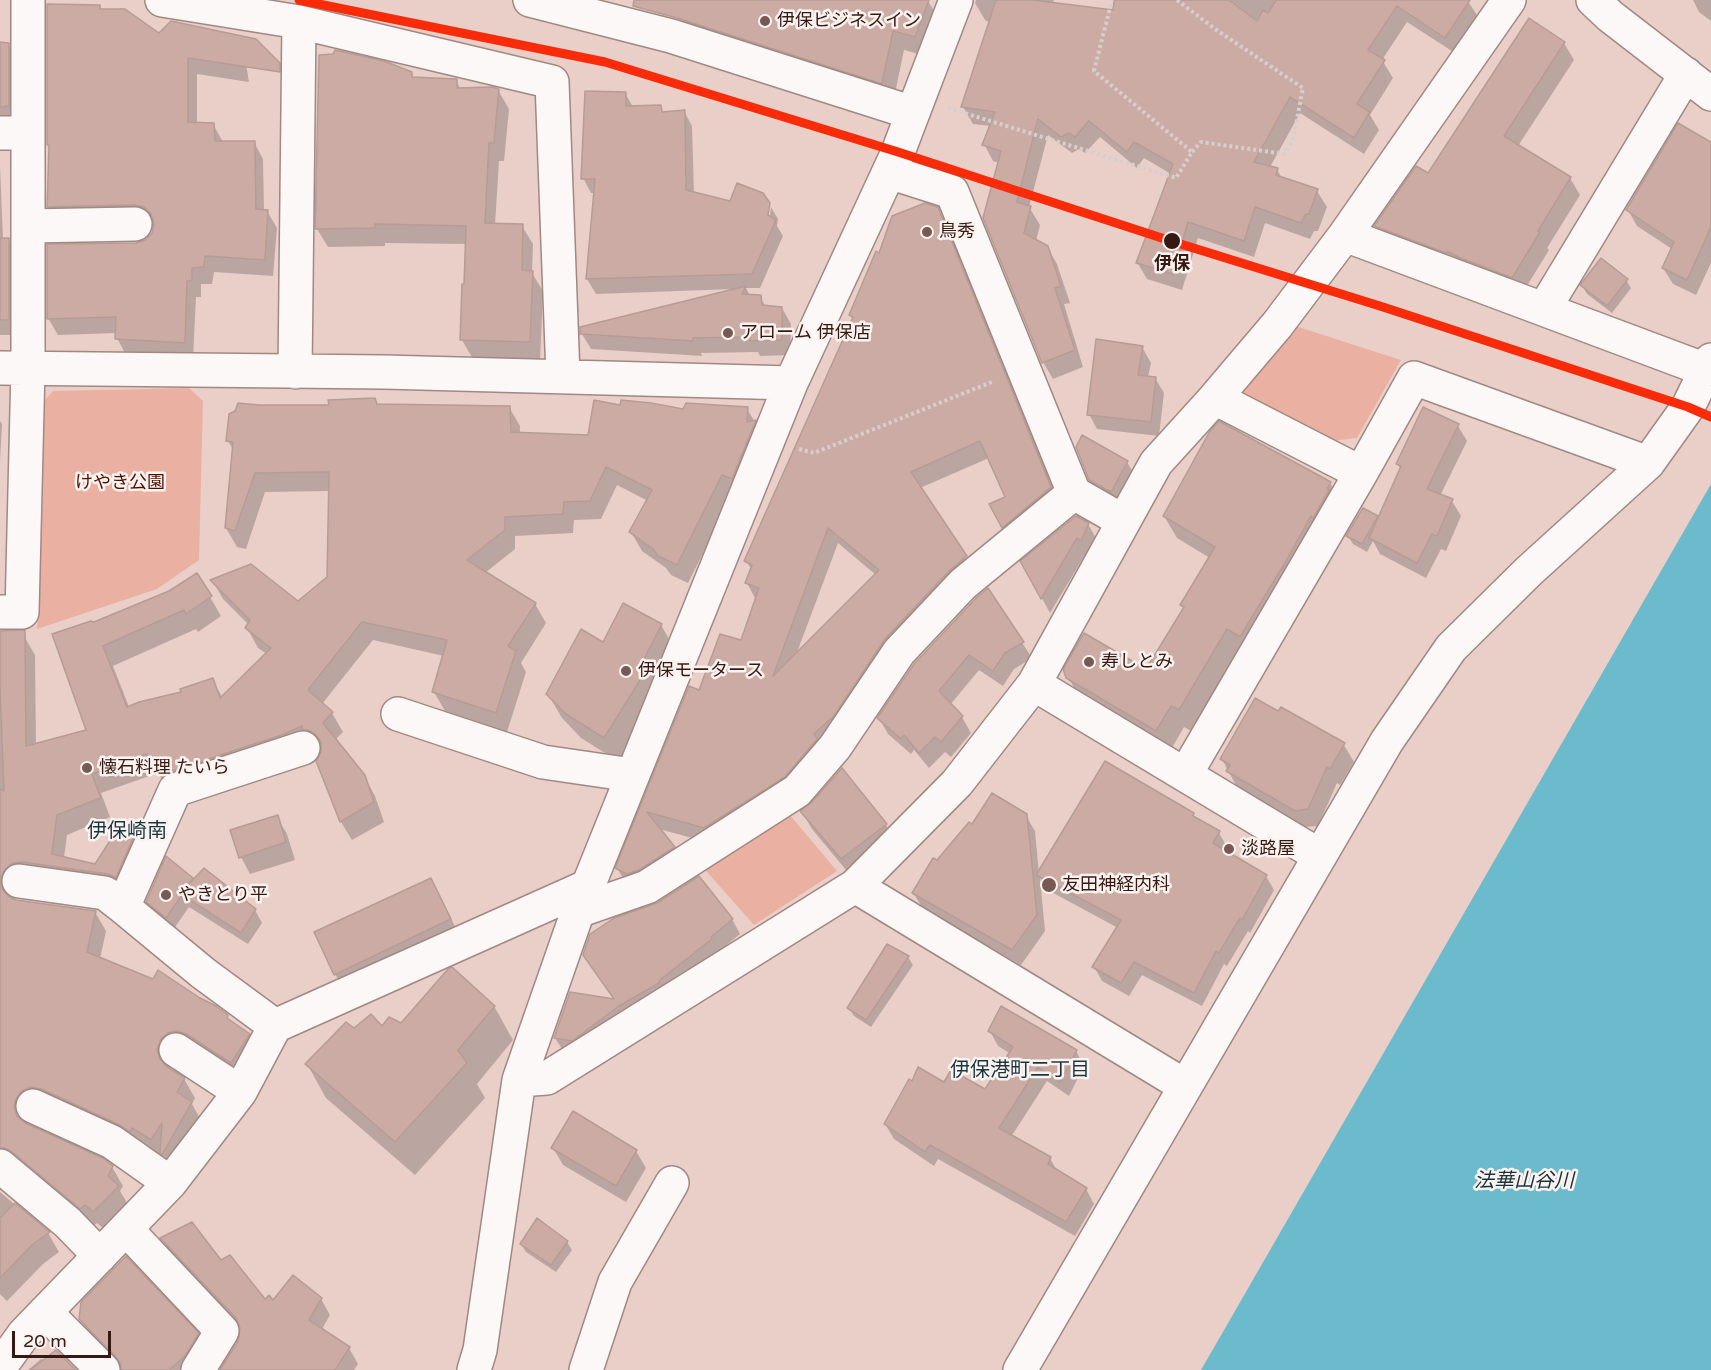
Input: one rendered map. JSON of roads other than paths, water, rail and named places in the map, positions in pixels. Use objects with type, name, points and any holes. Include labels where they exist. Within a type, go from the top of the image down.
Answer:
[{"type":"street","points":[[0,612],[22,612],[14,368],[28,226],[14,133],[28,0]]},
{"type":"street","points":[[162,0],[299,22],[552,82],[563,376]]},
{"type":"street","points":[[530,0],[671,36],[916,106]]},
{"type":"street","points":[[474,1370],[480,1350],[519,1080],[582,899],[791,383],[889,172],[957,0]]},
{"type":"street","points":[[519,1080],[547,1078],[855,886],[957,783],[1034,684],[1156,463],[1277,325],[1345,235],[1509,0]]},
{"type":"street","points":[[1544,309],[1699,84],[1610,16],[1593,0]]},
{"type":"street","points":[[296,372],[299,22]]},
{"type":"street","points":[[889,172],[952,192],[1074,493],[1123,521]]},
{"type":"street","points":[[28,226],[135,224]]},
{"type":"street","points":[[1020,1370],[1388,741],[1451,648],[1529,571],[1648,463],[1688,408],[1709,365],[1544,309],[1345,235]]},
{"type":"street","points":[[14,368],[384,372],[791,383]]},
{"type":"street","points":[[1185,775],[1362,473],[1414,378],[1648,463]]},
{"type":"street","points":[[1215,398],[1362,473]]},
{"type":"street","points":[[0,1366],[24,1334],[170,1183],[240,1092],[275,1026],[582,899],[646,887],[797,791],[835,747],[899,652],[963,584],[1074,493]]},
{"type":"street","points":[[1034,684],[1320,856]]},
{"type":"street","points":[[398,714],[543,762],[632,775]]},
{"type":"street","points":[[123,907],[176,790],[303,748]]},
{"type":"street","points":[[19,881],[105,893],[203,973],[275,1026]]},
{"type":"street","points":[[855,886],[1185,1086]]},
{"type":"street","points":[[176,1050],[240,1092]]},
{"type":"street","points":[[33,1106],[112,1142],[170,1183]]},
{"type":"street","points":[[0,1166],[68,1223],[100,1256]]},
{"type":"street","points":[[586,1370],[615,1282],[672,1183]]},
{"type":"street","points":[[126,1229],[222,1331],[198,1370]]},
{"type":"street","points":[[45,1312],[103,1370]]},
{"type":"water","name":"法華山谷川","points":[[1711,484],[1711,1370],[1201,1370]]},
{"type":"place","name":"伊保ビジネスイン","points":[[765,21]]},
{"type":"place","name":"鳥秀","points":[[927,232]]},
{"type":"place","name":"伊保","points":[[1172,241]]},
{"type":"place","name":"アローム 伊保店","points":[[728,333]]},
{"type":"place","name":"寿しとみ","points":[[1089,662]]},
{"type":"place","name":"伊保モータース","points":[[626,671]]},
{"type":"place","name":"懐石料理 たいら","points":[[87,768]]},
{"type":"place","name":"淡路屋","points":[[1229,849]]},
{"type":"place","name":"友田神経内科","points":[[1049,885]]},
{"type":"place","name":"やきとり平","points":[[166,895]]},
{"type":"district","name":"伊保崎南","points":[[127,832]]},
{"type":"district","name":"伊保港町二丁目","points":[[1020,1071]]},
{"type":"park label","name":"けやき公園","points":[[120,483]]}]
